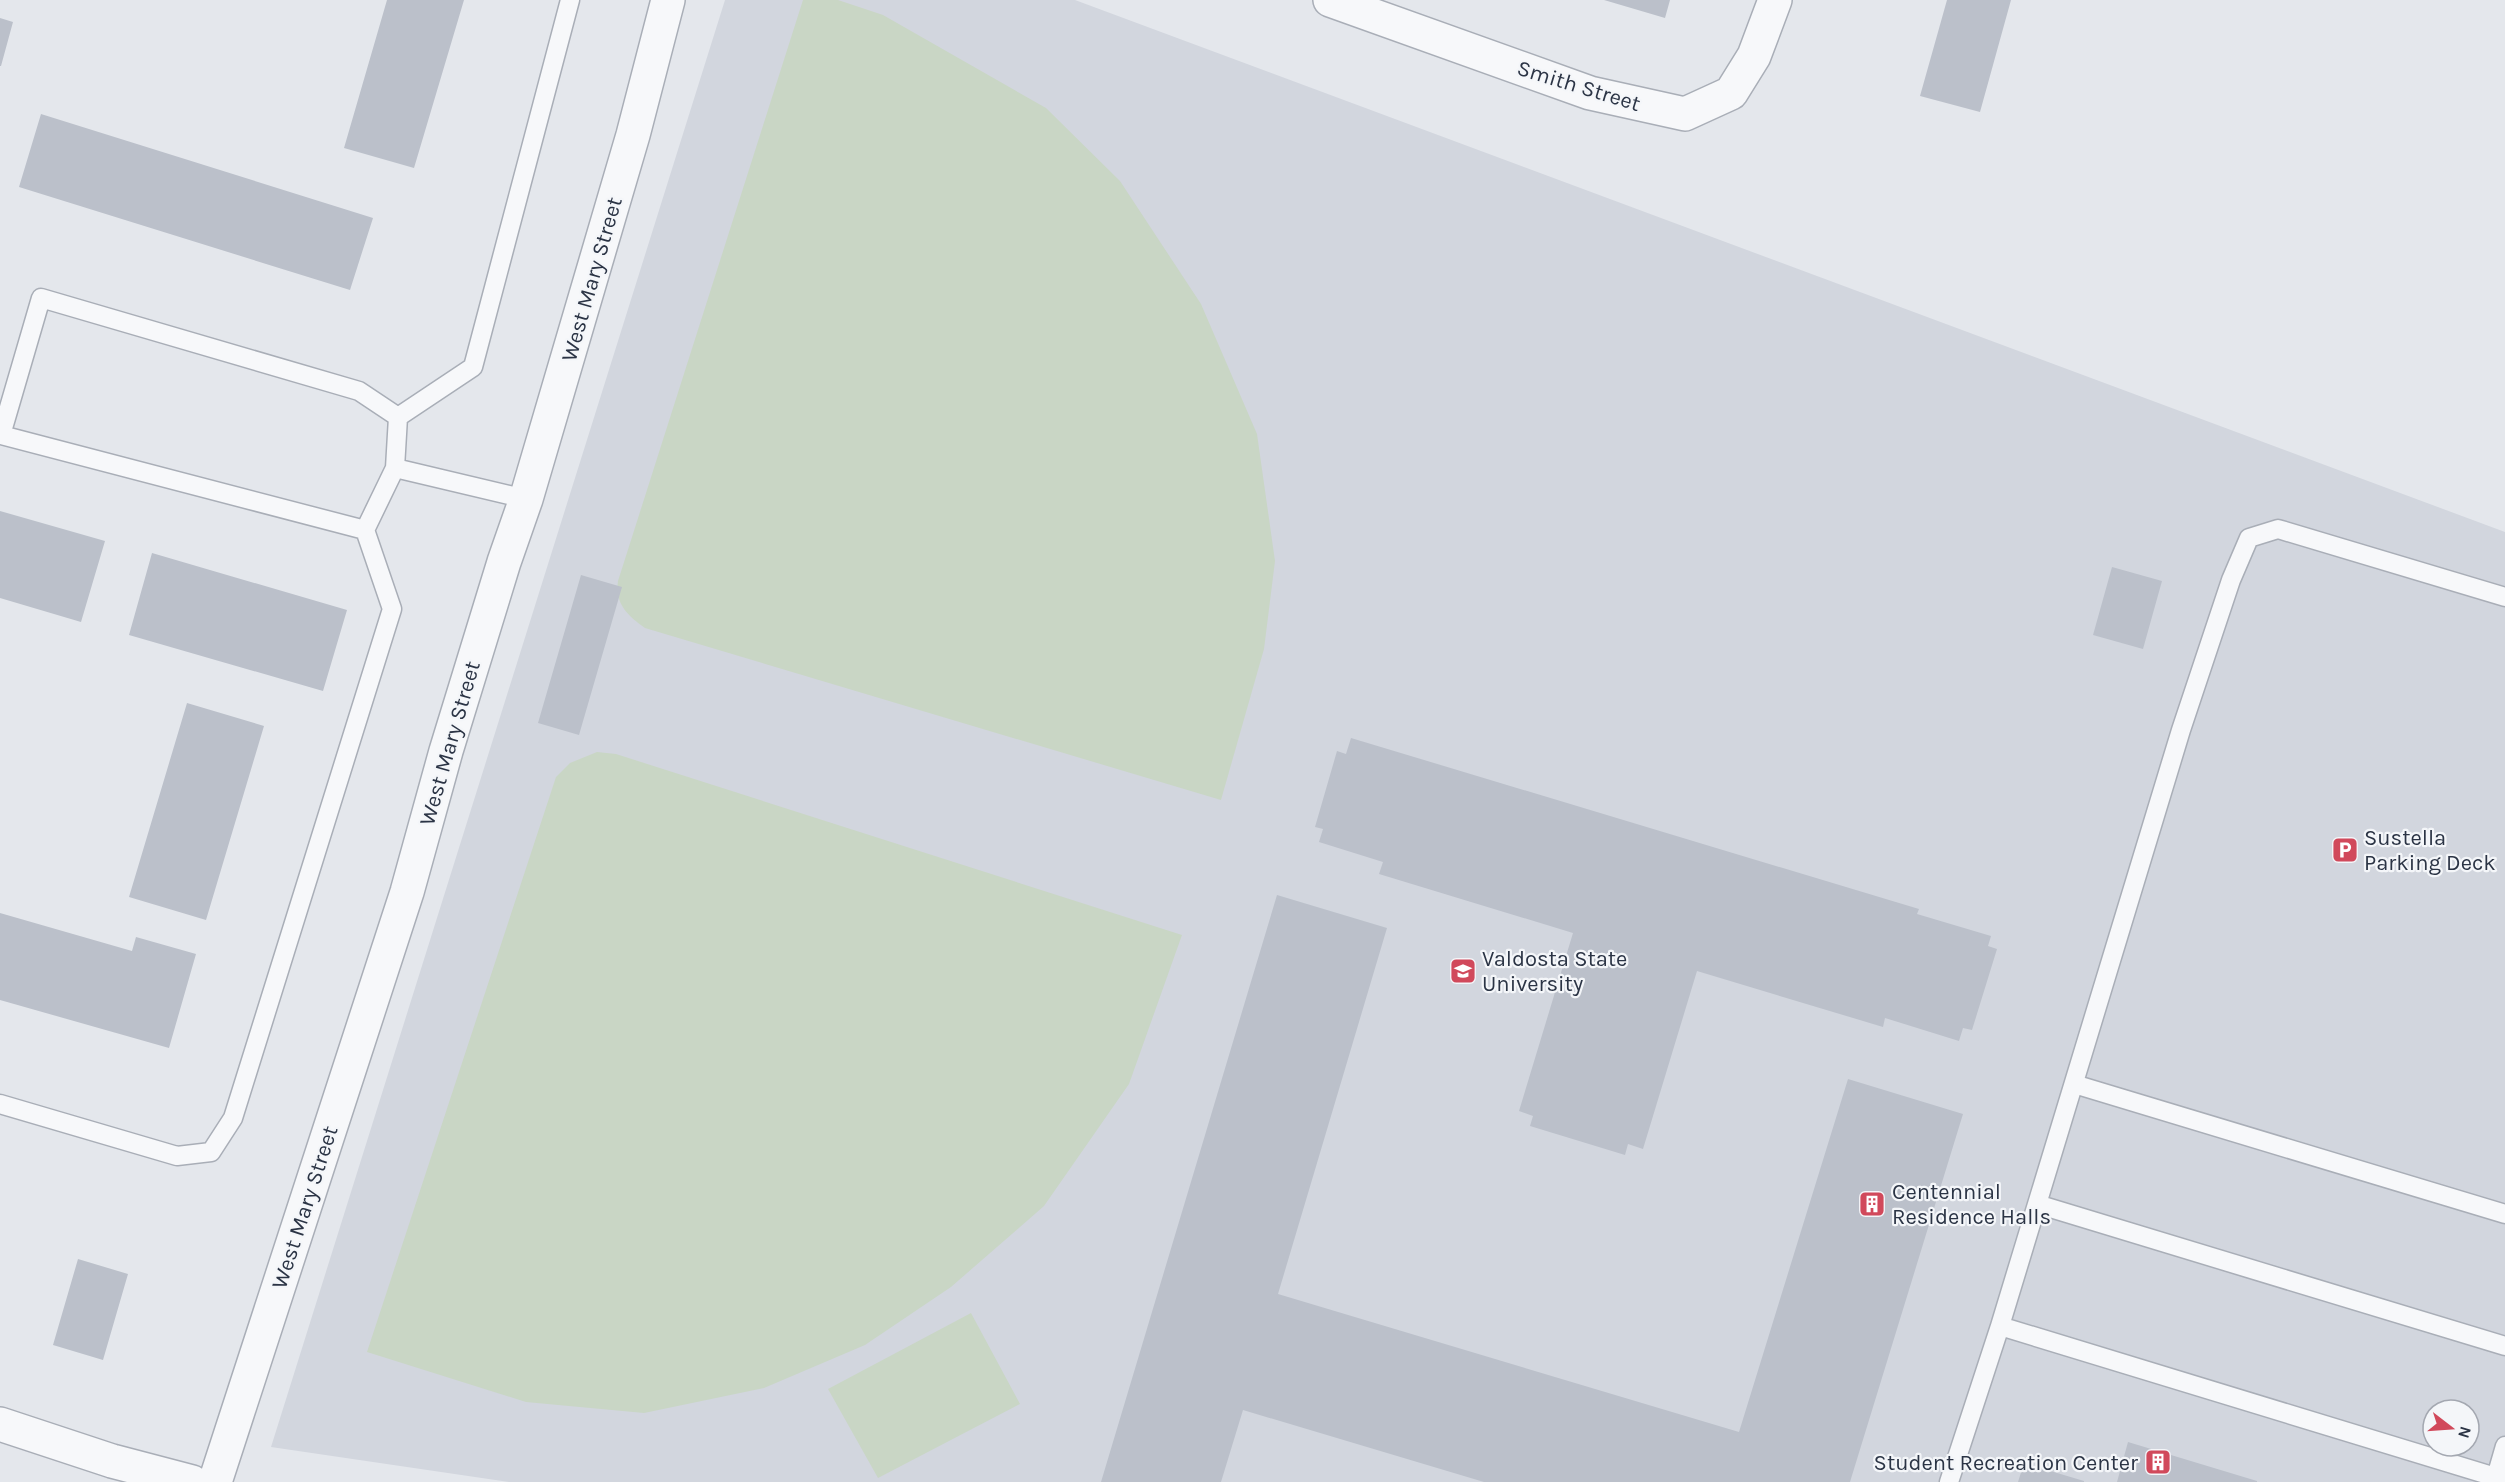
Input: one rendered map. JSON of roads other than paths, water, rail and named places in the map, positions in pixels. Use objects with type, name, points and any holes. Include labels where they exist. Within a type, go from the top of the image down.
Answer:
[{"type":"street","name":"West Mary Street","points":[[215,1482],[407,892],[453,729],[504,562],[526,499],[633,135],[668,0]]},
{"type":"street","name":"Smith Street","points":[[1330,0],[1590,93],[1685,114],[1731,93],[1754,56],[1775,0]]},
{"type":"street","points":[[0,1424],[112,1461],[192,1482]]},
{"type":"lane","points":[[398,417],[473,367],[570,0]]},
{"type":"lane","points":[[365,530],[1,435],[41,298],[359,391],[398,417]]},
{"type":"lane","points":[[0,1104],[177,1156],[211,1152],[233,1118],[392,609],[365,530],[395,468],[398,417]]},
{"type":"lane","points":[[395,468],[526,499]]},
{"type":"lane","points":[[1949,1482],[2000,1326],[2181,730],[2231,580],[2249,538],[2278,529],[2505,597]]},
{"type":"lane","points":[[2074,1084],[2505,1214]]},
{"type":"lane","points":[[2037,1204],[2505,1346]]},
{"type":"lane","points":[[2000,1326],[2500,1478],[2505,1446]]},
{"type":"place","name":"Sustella Parking Deck","points":[[2345,850]]},
{"type":"place","name":"Valdosta State University","points":[[1463,971]]},
{"type":"place","name":"Centennial Residence Halls","points":[[1872,1204]]},
{"type":"place","name":"Student Recreation Center","points":[[2158,1462]]}]
